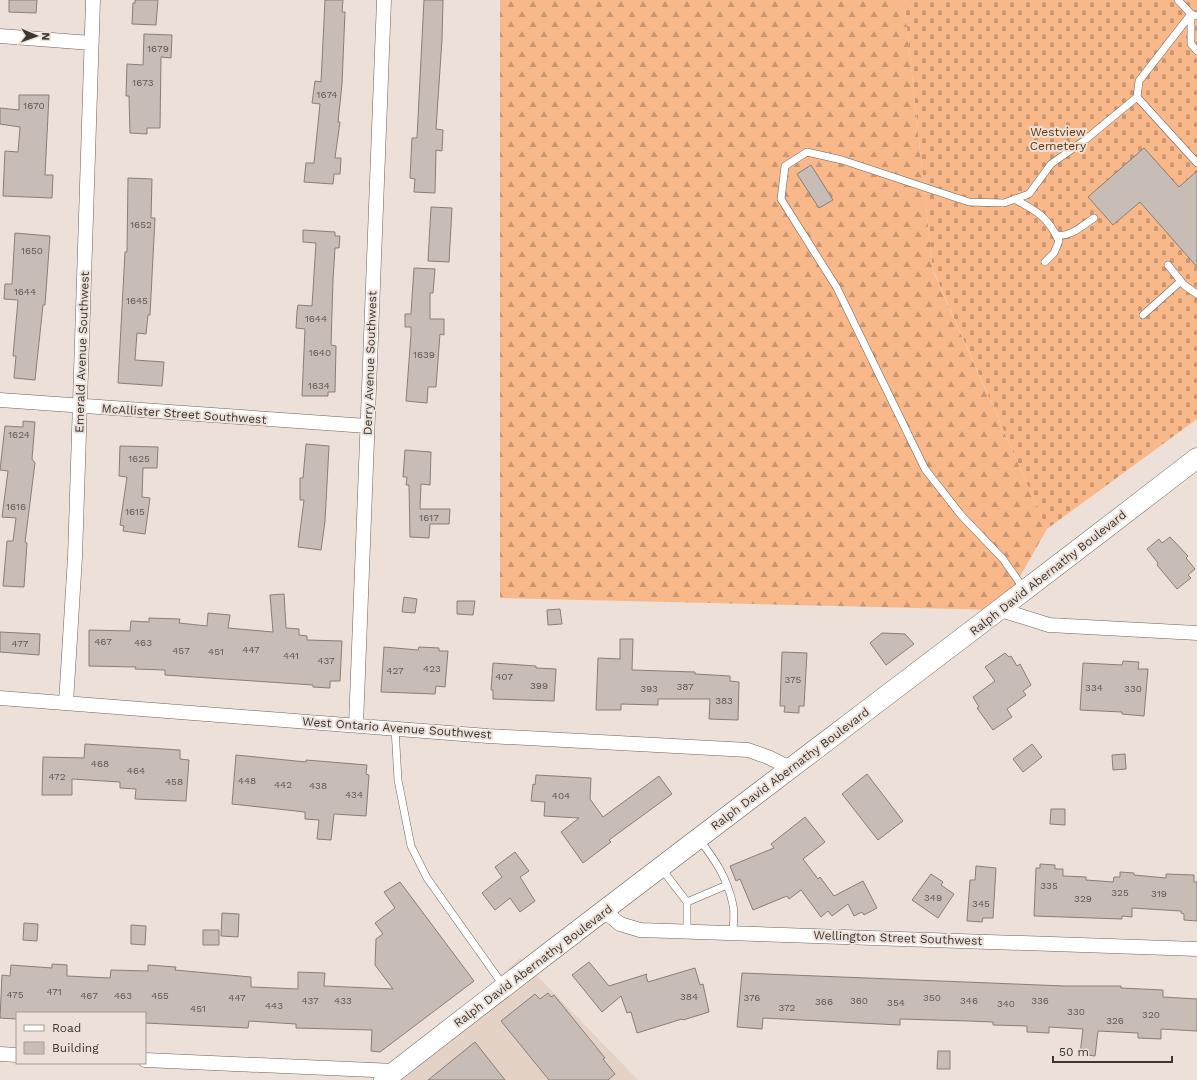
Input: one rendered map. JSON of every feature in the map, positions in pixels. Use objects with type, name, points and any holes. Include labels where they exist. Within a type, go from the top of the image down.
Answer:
[{"type":"main road","name":"Ralph David Abernathy Boulevard","points":[[389,1076],[790,768],[1026,591],[1197,458]]},
{"type":"street","name":"Emerald Avenue Southwest","points":[[66,703],[75,557],[93,0]]},
{"type":"street","name":"Derry Avenue Southwest","points":[[356,725],[384,0]]},
{"type":"street","points":[[0,36],[91,43]]},
{"type":"street","name":"McAllister Street Southwest","points":[[0,400],[80,407],[367,426]]},
{"type":"street","points":[[1001,610],[1049,625],[1197,633]]},
{"type":"street","name":"West Ontario Avenue Southwest","points":[[0,698],[488,736],[748,750],[768,757],[790,768]]},
{"type":"street","name":"Wellington Street Southwest","points":[[604,911],[620,924],[640,930],[1197,949]]},
{"type":"street","points":[[0,1054],[16,1055]]},
{"type":"street","points":[[146,1060],[389,1076]]},
{"type":"lane","points":[[1178,0],[1194,15]]},
{"type":"lane","points":[[1194,15],[1191,44],[1197,51]]},
{"type":"lane","points":[[1026,591],[1003,560],[961,515],[925,468],[836,288],[781,199],[785,166],[807,152],[842,160],[969,202],[1004,203],[1029,194],[1051,164],[1085,140],[1137,97],[1139,81],[1194,15]]},
{"type":"lane","points":[[1137,97],[1197,163]]},
{"type":"lane","points":[[1014,199],[1035,210],[1052,225],[1059,241],[1054,253],[1045,262]]},
{"type":"lane","points":[[1056,235],[1062,236],[1074,232],[1094,218]]},
{"type":"lane","points":[[1168,266],[1192,292],[1197,294]]},
{"type":"lane","points":[[1143,314],[1181,281]]},
{"type":"lane","points":[[395,728],[398,780],[411,846],[427,878],[504,987]]},
{"type":"lane","points":[[699,838],[720,866],[727,885],[734,906],[733,933]]},
{"type":"lane","points":[[661,868],[687,902],[687,931]]},
{"type":"lane","points":[[687,902],[727,885]]},
{"type":"shaded area","points":[[520,958],[638,1080],[384,1080]]},
{"type":"green space","points":[[500,0],[904,0],[933,271],[1047,529],[1001,610],[500,598]]},
{"type":"green space","name":"Westview Cemetery","points":[[904,0],[1197,0],[1197,419],[1047,529],[933,270]]},
{"type":"building","points":[[9,0],[37,0],[36,13],[9,12]]},
{"type":"building","points":[[135,0],[158,0],[156,25],[132,24],[133,3],[135,3]]},
{"type":"building","points":[[325,0],[343,0],[342,12],[345,12],[342,84],[338,122],[340,122],[335,158],[341,158],[340,174],[334,174],[333,184],[304,182],[306,163],[314,163],[320,104],[312,103],[315,81],[321,82]]},
{"type":"building","points":[[424,0],[443,0],[436,129],[443,130],[442,151],[436,150],[435,193],[414,192],[415,179],[410,178],[412,138],[417,138]]},
{"type":"building","points":[[144,34],[172,35],[171,58],[161,57],[160,128],[147,128],[147,134],[130,133],[129,96],[126,96],[127,64],[143,65]]},
{"type":"building","points":[[19,95],[49,95],[45,175],[53,175],[52,198],[3,196],[5,151],[18,152],[20,127],[0,124],[0,108],[19,110]]},
{"type":"building","points":[[1144,148],[1179,187],[1197,171],[1197,267],[1140,202],[1113,225],[1088,197]]},
{"type":"building","points":[[811,165],[833,200],[819,208],[797,174]]},
{"type":"building","points":[[128,178],[152,179],[151,218],[155,218],[150,315],[148,315],[146,334],[137,333],[135,360],[164,362],[162,386],[118,383],[125,252],[127,252]]},
{"type":"building","points":[[431,207],[452,208],[449,262],[428,261]]},
{"type":"building","points":[[303,230],[335,232],[335,236],[340,236],[339,248],[335,248],[333,279],[331,345],[336,346],[335,392],[328,392],[328,396],[302,396],[305,329],[296,328],[297,311],[298,305],[312,306],[316,243],[303,242]]},
{"type":"building","points":[[15,233],[50,236],[45,305],[43,305],[35,380],[14,378],[16,356],[13,356],[18,300],[4,299],[5,284],[12,284]]},
{"type":"building","points":[[414,268],[435,269],[433,293],[430,293],[430,319],[444,319],[444,335],[440,334],[436,387],[428,387],[427,403],[406,401],[411,327],[405,327],[405,314],[411,314]]},
{"type":"building","points":[[23,421],[35,422],[32,459],[35,463],[25,542],[27,543],[24,587],[3,586],[7,541],[13,541],[16,518],[2,517],[8,471],[0,470],[5,426],[23,427]]},
{"type":"building","points":[[306,444],[329,446],[325,521],[321,550],[298,547],[304,500],[300,500],[300,478],[303,478]]},
{"type":"building","points":[[120,446],[158,447],[157,468],[143,468],[142,497],[150,498],[145,534],[123,531],[124,526],[120,525],[127,477],[119,476]]},
{"type":"building","points":[[405,450],[431,452],[430,485],[421,484],[420,509],[450,509],[449,524],[430,524],[429,538],[410,537],[409,485],[406,485],[407,477],[403,477]]},
{"type":"building","points":[[1170,537],[1188,556],[1186,558],[1195,569],[1188,575],[1191,578],[1177,589],[1157,565],[1158,563],[1147,549],[1159,539],[1162,543]]},
{"type":"building","points":[[284,594],[286,628],[299,629],[299,635],[307,636],[307,640],[342,641],[340,681],[330,681],[330,688],[313,687],[313,685],[165,675],[165,670],[135,669],[136,667],[89,666],[89,630],[130,631],[131,621],[149,622],[149,618],[180,619],[179,623],[207,626],[208,613],[230,615],[228,628],[273,632],[270,595]]},
{"type":"building","points":[[404,597],[417,599],[415,613],[402,612]]},
{"type":"building","points":[[457,601],[475,601],[473,615],[457,614]]},
{"type":"building","points":[[560,609],[562,624],[548,625],[547,610]]},
{"type":"building","points":[[0,632],[40,634],[39,655],[0,652]]},
{"type":"building","points":[[882,633],[905,634],[914,644],[886,665],[870,643]]},
{"type":"building","points":[[620,639],[633,639],[632,670],[695,672],[695,674],[730,676],[730,681],[739,682],[738,720],[709,719],[710,699],[658,699],[658,705],[621,704],[621,710],[596,710],[598,658],[620,659]]},
{"type":"building","points":[[384,647],[418,650],[419,647],[439,648],[439,651],[448,651],[445,687],[436,686],[435,694],[381,692]]},
{"type":"building","points":[[782,652],[807,653],[804,706],[799,706],[799,713],[784,712],[785,706],[780,706]]},
{"type":"building","points":[[1005,653],[1009,657],[1011,656],[1017,666],[1020,664],[1031,685],[1023,691],[1026,695],[1007,709],[1012,717],[993,730],[977,708],[979,707],[973,697],[995,681],[985,667]]},
{"type":"building","points":[[1123,661],[1139,662],[1138,669],[1148,669],[1144,716],[1122,714],[1122,712],[1080,710],[1083,663],[1122,665]]},
{"type":"building","points":[[493,663],[556,669],[554,701],[493,699],[493,690],[491,690]]},
{"type":"building","points":[[85,744],[180,750],[180,759],[189,760],[186,801],[135,799],[136,789],[120,788],[120,782],[72,779],[72,795],[42,795],[43,757],[84,758]]},
{"type":"building","points":[[1032,744],[1042,757],[1023,772],[1013,759]]},
{"type":"building","points":[[1125,754],[1126,769],[1113,770],[1112,755]]},
{"type":"building","points":[[236,755],[306,762],[306,760],[367,765],[366,774],[369,775],[366,816],[334,814],[331,840],[317,839],[319,820],[305,819],[305,812],[232,804]]},
{"type":"building","points":[[867,774],[903,821],[878,840],[842,794]]},
{"type":"building","points":[[536,775],[591,778],[590,799],[603,817],[659,776],[672,794],[609,840],[611,842],[583,863],[561,832],[579,818],[544,816],[545,802],[531,801],[533,784],[535,785]]},
{"type":"building","points":[[1051,809],[1065,809],[1065,825],[1050,824]]},
{"type":"building","points":[[805,817],[825,842],[803,859],[818,879],[820,877],[834,896],[863,881],[877,908],[864,915],[862,912],[854,916],[848,904],[832,916],[828,911],[821,917],[801,890],[789,899],[787,896],[753,910],[740,879],[736,881],[730,866],[774,848],[771,844]]},
{"type":"building","points":[[515,852],[529,871],[520,877],[535,901],[520,912],[510,898],[495,910],[482,893],[502,877],[495,867]]},
{"type":"building","points":[[1040,864],[1055,865],[1055,869],[1063,869],[1063,876],[1086,877],[1086,880],[1113,882],[1114,877],[1120,877],[1120,872],[1166,878],[1166,874],[1194,875],[1194,882],[1197,882],[1197,921],[1184,920],[1184,914],[1181,913],[1181,911],[1132,908],[1132,917],[1122,916],[1122,919],[1034,916],[1036,868],[1040,868]]},
{"type":"building","points":[[976,866],[996,868],[993,918],[983,918],[982,922],[967,921],[970,880],[975,880]]},
{"type":"building","points":[[931,874],[943,882],[941,885],[954,894],[938,918],[912,900]]},
{"type":"building","points":[[400,882],[474,981],[380,1052],[371,1051],[372,1030],[296,1028],[296,1024],[249,1021],[248,1028],[146,1023],[146,1012],[16,1012],[16,1019],[0,1018],[2,975],[10,976],[11,965],[52,968],[52,964],[67,965],[67,976],[110,978],[111,970],[148,971],[148,965],[176,967],[175,970],[251,977],[251,987],[298,989],[298,972],[325,973],[324,986],[393,989],[375,965],[376,939],[383,934],[375,923],[395,908],[384,892]]},
{"type":"building","points":[[222,913],[239,914],[238,937],[221,936]]},
{"type":"building","points":[[24,923],[38,924],[37,941],[23,940]]},
{"type":"building","points":[[131,925],[146,926],[145,945],[131,944]]},
{"type":"building","points":[[203,930],[219,930],[219,945],[203,945]]},
{"type":"building","points":[[589,962],[609,986],[647,974],[646,976],[648,982],[695,968],[700,985],[703,984],[709,1012],[637,1033],[631,1012],[627,1013],[621,996],[602,1012],[572,975]]},
{"type":"building","points":[[742,973],[1064,986],[1121,986],[1121,988],[1163,990],[1163,997],[1197,999],[1197,1031],[1161,1029],[1161,1039],[1138,1038],[1138,1033],[1098,1031],[1095,1056],[1080,1054],[1083,1029],[1049,1027],[1049,1033],[1027,1032],[1027,1026],[993,1025],[993,1022],[900,1019],[900,1025],[763,1018],[762,1029],[737,1027]]},
{"type":"building","points":[[548,993],[551,997],[554,995],[605,1058],[603,1059],[615,1074],[608,1080],[549,1080],[501,1021],[535,994],[540,999]]},
{"type":"building","points":[[475,1042],[505,1080],[428,1080]]},
{"type":"building","points":[[938,1051],[950,1051],[950,1069],[937,1069]]}]
